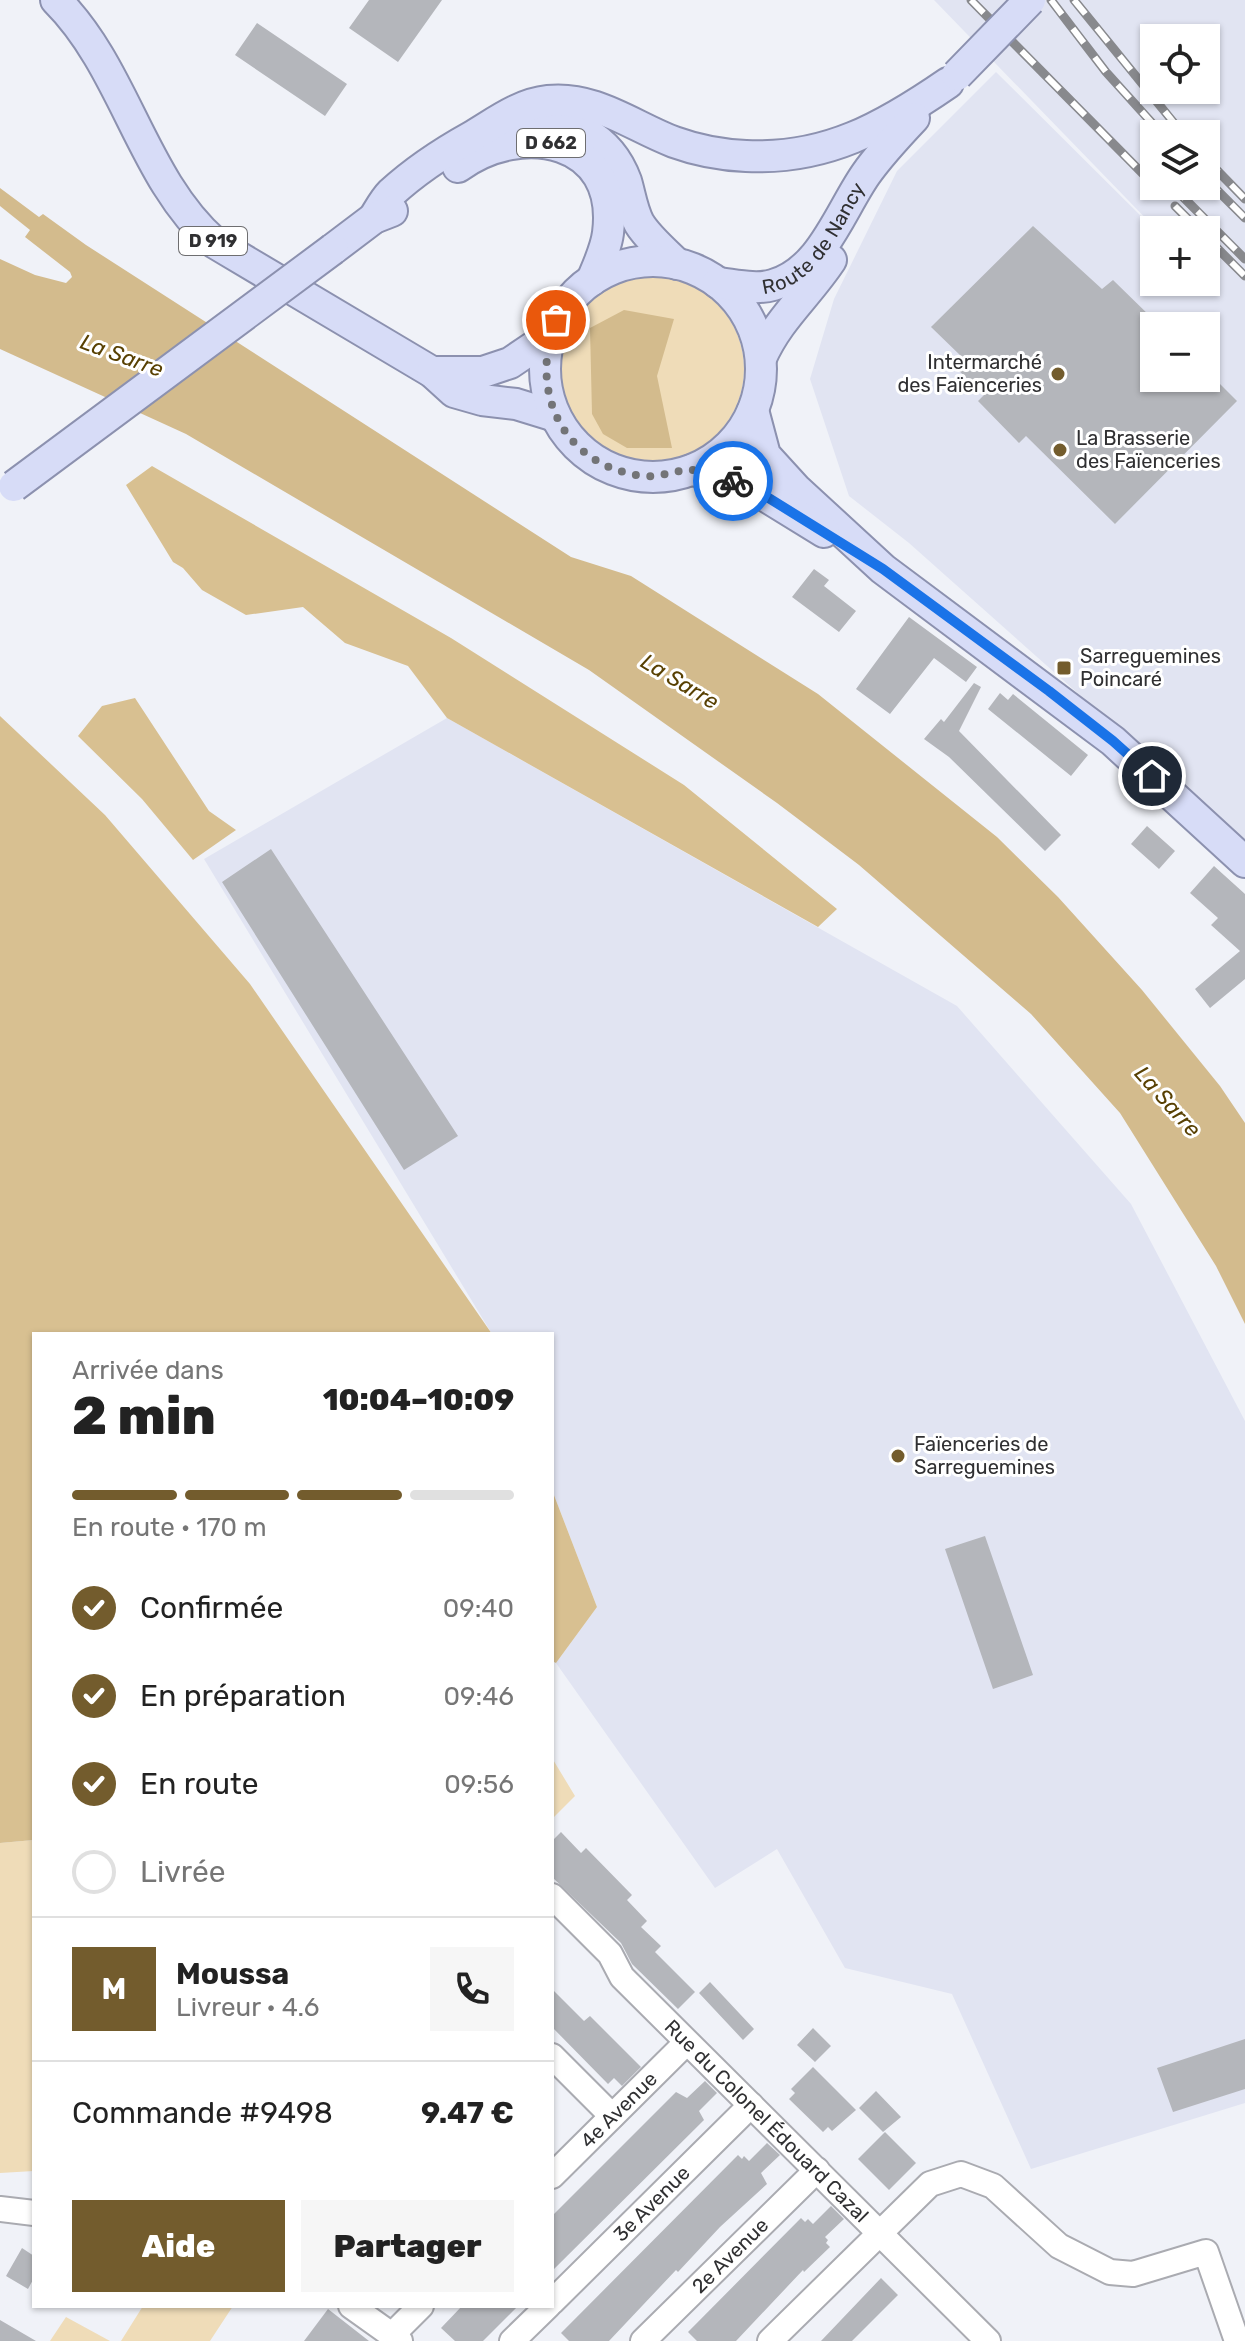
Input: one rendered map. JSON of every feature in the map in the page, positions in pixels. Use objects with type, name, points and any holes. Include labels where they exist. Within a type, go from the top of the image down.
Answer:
[{"type":"main road","name":"D 919","points":[[56,0],[118,87],[171,195],[193,224],[215,243],[432,372],[454,392],[482,400],[516,404],[555,416]]},
{"type":"main road","name":"Route de Nancy","points":[[718,283],[758,288],[774,285],[801,271],[819,249],[865,174],[886,147],[1030,0]]},
{"type":"main road","name":"D 662","points":[[374,218],[390,194],[434,161],[511,112],[546,101],[569,101],[616,114],[675,143],[706,151],[754,157],[800,154],[867,133],[899,117],[952,79]]},
{"type":"main road","name":"D 662","points":[[480,132],[511,122],[537,119],[560,122],[593,136],[615,160],[625,179],[639,222],[677,264]]},
{"type":"main road","name":"D 662","points":[[7,491],[374,218],[403,208],[464,163],[490,149],[517,142],[541,141],[561,145],[593,169],[602,185],[607,206],[608,233],[592,280]]},
{"type":"main road","name":"Route de Nancy","points":[[761,358],[772,333],[815,284],[835,254],[886,147]]},
{"type":"main road","points":[[655,261],[677,264],[698,271],[718,283],[747,316],[761,358],[758,393],[742,429],[729,446],[711,460],[692,470],[670,476],[647,477],[624,473],[583,452],[555,416],[545,377],[550,336],[566,306],[592,280],[633,263],[655,261]]},
{"type":"main road","points":[[432,372],[483,372],[510,363],[550,336]]},
{"type":"main road","points":[[753,410],[765,455],[781,474],[883,569]]},
{"type":"main road","points":[[692,470],[751,487],[883,569],[1113,741],[1245,862]]},
{"type":"street","name":"Rue du Colonel Édouard Cazal","points":[[554,1898],[610,1954],[622,1977],[686,2043],[988,2341]]},
{"type":"street","name":"4e Avenue","points":[[554,2174],[686,2043]]},
{"type":"street","points":[[554,2058],[612,2116]]},
{"type":"street","name":"3e Avenue","points":[[554,2300],[751,2105]]},
{"type":"street","name":"2e Avenue","points":[[643,2341],[817,2170]]},
{"type":"street","points":[[770,2341],[930,2184],[961,2174],[993,2186],[1059,2246],[1110,2272],[1133,2274],[1206,2252],[1237,2341]]},
{"type":"street","points":[[0,2209],[32,2213]]},
{"type":"street","points":[[354,2308],[396,2338],[419,2308]]},
{"type":"street","points":[[512,2341],[546,2308]]},
{"type":"shaded area","points":[[934,0],[1245,0],[1245,842],[909,543],[849,496],[810,379],[834,299],[897,171],[996,72],[1141,216],[1140,296],[1220,296],[1220,216],[1143,216]]},
{"type":"shaded area","points":[[652,277],[687,284],[717,304],[737,334],[744,369],[737,404],[717,434],[687,454],[652,461],[617,454],[587,434],[567,404],[560,369],[567,334],[587,304],[617,284]]},
{"type":"shaded area","points":[[152,466],[451,638],[684,785],[837,909],[818,927],[447,718],[408,666],[345,643],[303,607],[246,615],[202,590],[183,568],[173,562],[126,485]]},
{"type":"shaded area","points":[[135,698],[209,811],[236,830],[193,860],[142,799],[78,736],[102,706]]},
{"type":"shaded area","points":[[0,716],[105,815],[250,984],[491,1332],[32,1332],[32,1840],[0,1843]]},
{"type":"shaded area","name":"Faïenceries de Sarreguemines","points":[[447,718],[957,1006],[1131,1204],[1245,1421],[1245,2103],[1031,2169],[952,1994],[845,1968],[777,1849],[715,1888],[556,1663],[597,1607],[554,1495],[554,1332],[491,1332],[204,859]]},
{"type":"shaded area","points":[[554,1495],[597,1607],[554,1662]]},
{"type":"shaded area","points":[[554,1761],[575,1796],[554,1817]]},
{"type":"shaded area","points":[[32,1840],[32,2171],[0,2173],[0,1843]]},
{"type":"shaded area","points":[[142,2308],[232,2308],[210,2341],[121,2341]]},
{"type":"shaded area","points":[[66,2317],[110,2341],[50,2341]]},
{"type":"water","name":"La Sarre","points":[[0,188],[39,217],[43,214],[86,245],[571,557],[631,576],[818,694],[997,837],[1058,897],[1142,990],[1220,1086],[1245,1123],[1245,1324],[1216,1266],[1120,1113],[1031,1014],[859,865],[589,670],[186,434],[0,349],[0,259],[35,275],[66,283],[72,277],[70,272],[25,237],[30,230],[0,206]]},
{"type":"water","points":[[624,310],[674,319],[657,376],[672,448],[627,448],[603,434],[592,414],[590,328]]},
{"type":"building","points":[[369,0],[442,0],[398,62],[349,28]]},
{"type":"building","points":[[257,23],[347,84],[325,116],[235,55]]},
{"type":"building","name":"Intermarché des Faïenceries","points":[[1033,226],[1102,289],[1113,280],[1146,312],[1140,312],[1140,392],[1220,392],[1220,384],[1237,401],[1115,524],[1026,436],[1019,443],[978,401],[984,395],[954,366],[963,358],[931,327]]},
{"type":"building","points":[[814,569],[829,580],[824,586],[856,611],[839,632],[792,597]]},
{"type":"building","points":[[909,617],[977,667],[966,682],[934,658],[890,714],[856,689]]},
{"type":"building","points":[[974,683],[981,687],[959,731],[1061,835],[1045,851],[949,757],[924,739],[941,719],[944,722]]},
{"type":"building","points":[[1000,693],[1008,700],[1013,694],[1088,755],[1071,776],[988,709]]},
{"type":"building","points":[[1147,826],[1175,851],[1159,869],[1131,844]]},
{"type":"building","points":[[271,849],[458,1136],[404,1170],[222,882]]},
{"type":"building","points":[[1214,866],[1245,894],[1245,979],[1210,1008],[1195,989],[1240,951],[1211,925],[1218,918],[1190,893]]},
{"type":"building","points":[[985,1536],[1033,1675],[993,1689],[945,1549]]},
{"type":"building","points":[[561,1832],[581,1853],[586,1848],[632,1895],[627,1900],[647,1921],[641,1927],[661,1946],[655,1952],[695,1992],[678,2009],[632,1964],[621,1943],[554,1879],[554,1839]]},
{"type":"building","points":[[710,1982],[754,2029],[743,2040],[699,1993]]},
{"type":"building","points":[[554,1991],[584,2021],[590,2016],[641,2067],[622,2086],[614,2078],[608,2084],[554,2029]]},
{"type":"building","points":[[813,2028],[831,2046],[815,2062],[797,2045]]},
{"type":"building","points":[[1245,2039],[1245,2089],[1173,2112],[1157,2068]]},
{"type":"building","points":[[813,2067],[856,2110],[832,2131],[828,2127],[823,2132],[789,2099],[795,2093],[791,2089]]},
{"type":"building","points":[[705,2081],[717,2093],[699,2111],[704,2120],[554,2269],[554,2214],[676,2092],[687,2098]]},
{"type":"building","points":[[876,2091],[901,2117],[883,2132],[859,2108]]},
{"type":"building","points":[[885,2132],[916,2163],[889,2190],[858,2159]]},
{"type":"building","points":[[767,2143],[780,2155],[761,2173],[767,2184],[720,2227],[678,2272],[676,2270],[609,2341],[569,2341],[561,2333],[738,2155],[749,2161]]},
{"type":"building","points":[[831,2206],[844,2219],[825,2237],[830,2247],[803,2270],[736,2341],[697,2341],[688,2332],[801,2218],[813,2224]]},
{"type":"building","points":[[22,2248],[32,2255],[32,2282],[28,2289],[6,2276]]},
{"type":"building","points":[[881,2278],[898,2295],[852,2341],[821,2341]]},
{"type":"building","points":[[460,2308],[516,2308],[483,2341],[455,2341],[441,2328]]},
{"type":"building","points":[[328,2309],[369,2341],[304,2341]]},
{"type":"building","points":[[0,2320],[36,2341],[0,2341]]},
{"type":"railway","points":[[971,0],[1140,171]]},
{"type":"railway","points":[[1051,0],[1106,72],[1149,120]]},
{"type":"railway","points":[[1074,0],[1172,120]]},
{"type":"railway","points":[[1220,173],[1245,199]]},
{"type":"railway","points":[[1220,193],[1245,218]]},
{"type":"railway","points":[[1186,200],[1245,259]]},
{"type":"railway","points":[[1175,206],[1185,216]]},
{"type":"railway","points":[[1220,251],[1245,276]]},
{"type":"way so far","points":[[556,320],[546,356],[548,397],[567,435],[583,452],[624,473],[647,477],[670,476],[692,470],[733,481]]},
{"type":"place","name":"Intermarché des Faïenceries","points":[[1058,374]]},
{"type":"place","name":"La Brasserie des Faïenceries","points":[[1060,450]]},
{"type":"place","name":"Sarreguemines Poincaré","points":[[1064,668]]},
{"type":"place","name":"Faïenceries de Sarreguemines","points":[[898,1456]]},
{"type":"route","points":[[733,481],[751,487],[883,569],[1049,691],[1152,776]]}]
